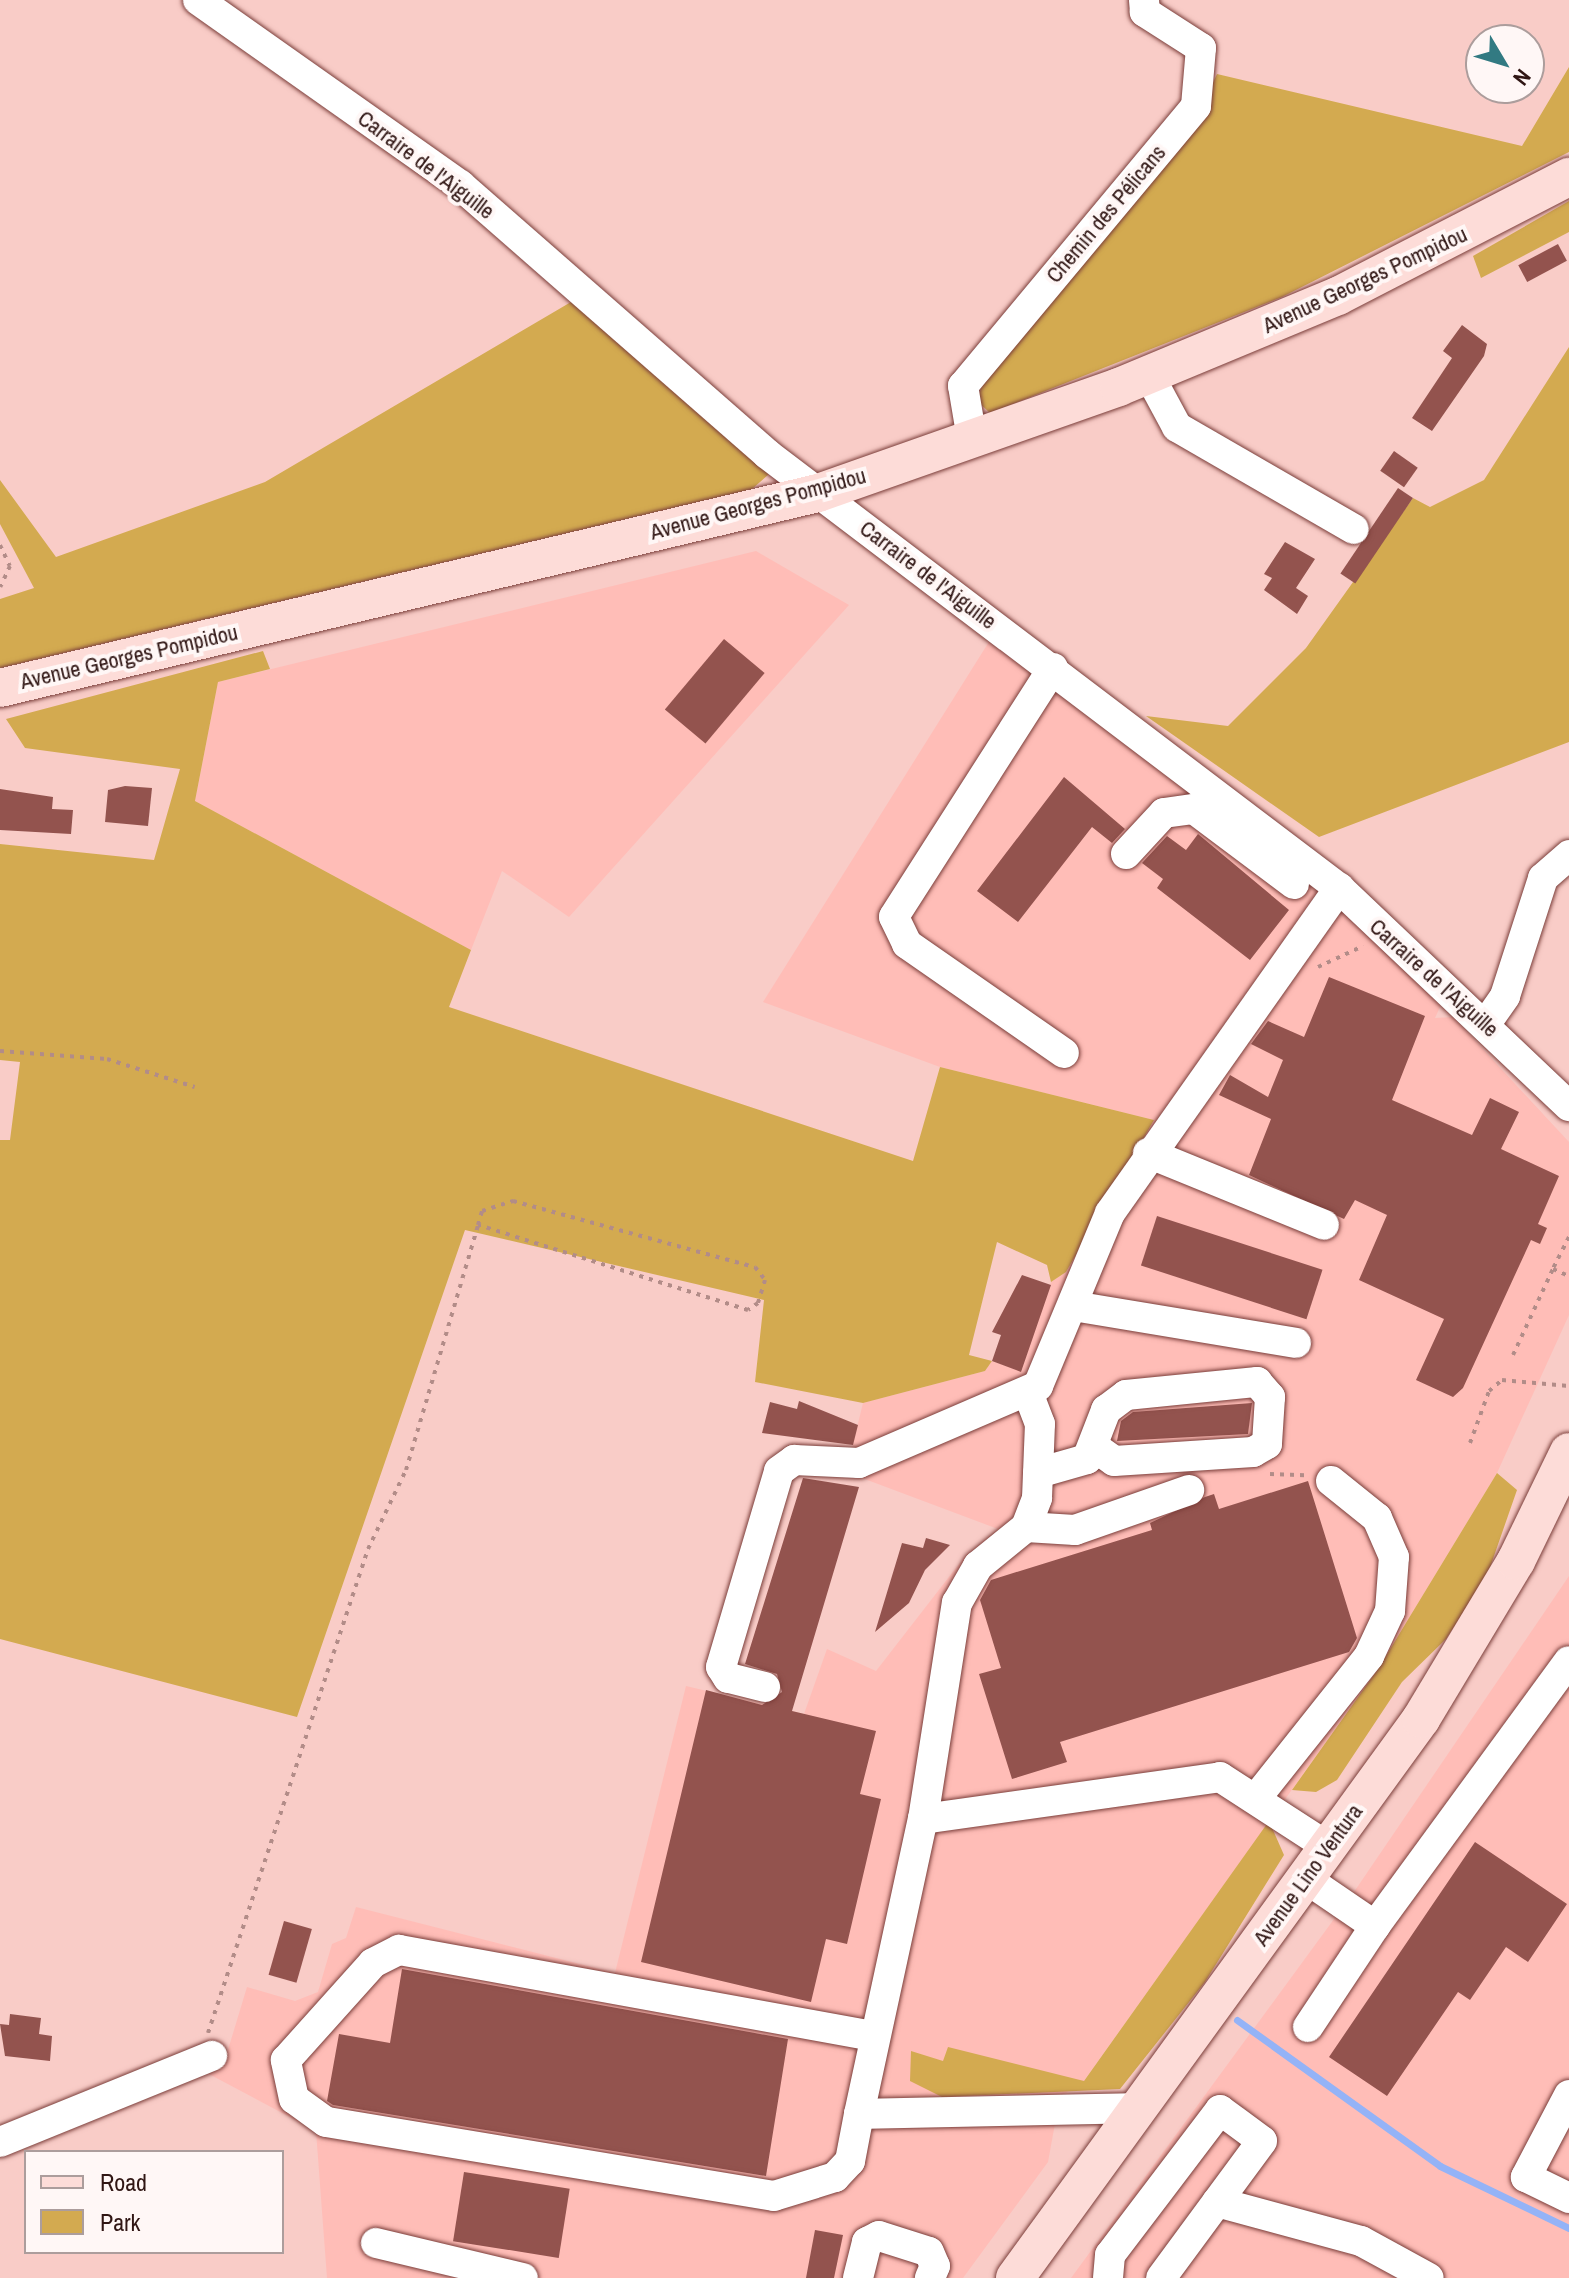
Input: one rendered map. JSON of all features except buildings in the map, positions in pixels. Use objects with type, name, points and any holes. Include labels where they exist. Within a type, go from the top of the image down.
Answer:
[{"type":"main road","name":"Avenue Georges Pompidou","points":[[0,688],[818,493],[1149,375],[1338,296],[1569,177]]},
{"type":"main road","name":"Avenue Lino Ventura","points":[[1015,2278],[1328,1847],[1474,1637],[1569,1452]]},
{"type":"street","name":"Carraire de l'Aiguille","points":[[198,0],[460,185],[818,493],[1053,668],[1254,838],[1339,888],[1381,933],[1485,1025],[1569,1106]]},
{"type":"street","name":"Chemin des Pélicans","points":[[972,439],[963,386],[1196,106],[1201,48],[1145,12],[1144,0]]},
{"type":"street","points":[[1149,375],[1177,427],[1354,529]]},
{"type":"street","points":[[1053,668],[894,917],[907,944],[1064,1053]]},
{"type":"street","points":[[1126,854],[1150,823],[1179,810],[1210,818],[1254,838],[1294,884]]},
{"type":"street","points":[[1485,1025],[1505,996],[1543,878],[1569,855]]},
{"type":"street","points":[[765,1687],[728,1678],[721,1667],[779,1471],[794,1460],[859,1463],[1028,1393],[1048,1372],[1110,1213],[1148,1153],[1339,888]]},
{"type":"street","points":[[1148,1153],[1324,1225]]},
{"type":"street","points":[[1073,1306],[1296,1343]]},
{"type":"street","points":[[1038,1473],[1078,1464],[1096,1448],[1106,1410],[1126,1395],[1257,1382],[1270,1397],[1267,1444],[1253,1452],[1114,1461],[1096,1448]]},
{"type":"street","points":[[873,2036],[399,1950],[373,1963],[313,2022],[286,2060],[294,2099],[326,2122],[774,2196],[835,2177],[850,2161],[873,2036],[923,1819],[957,1603],[978,1566],[1026,1527],[1038,1473],[1040,1424],[1028,1393]]},
{"type":"street","points":[[1257,1797],[1369,1656],[1390,1611],[1394,1557],[1377,1518],[1331,1481]]},
{"type":"street","points":[[1026,1527],[1075,1530],[1189,1490]]},
{"type":"street","points":[[1308,2027],[1375,1926],[1569,1661]]},
{"type":"street","points":[[923,1819],[1193,1776],[1220,1777],[1257,1797],[1328,1847]]},
{"type":"street","points":[[1305,1878],[1375,1926]]},
{"type":"street","points":[[0,2142],[203,2060]]},
{"type":"street","points":[[1569,2095],[1526,2177],[1569,2198]]},
{"type":"street","points":[[859,2114],[1140,2108]]},
{"type":"street","points":[[1108,2278],[1110,2255],[1220,2110],[1262,2141],[1161,2278]]},
{"type":"street","points":[[1217,2202],[1361,2241],[1429,2278]]},
{"type":"street","points":[[858,2278],[867,2242],[879,2236],[929,2252],[935,2266],[930,2278]]},
{"type":"street","points":[[376,2243],[523,2278]]},
{"type":"path","points":[[0,545],[10,566],[0,587]]},
{"type":"path","points":[[1311,973],[1381,933]]},
{"type":"path","points":[[0,1051],[107,1059],[195,1087]]},
{"type":"path","points":[[203,2060],[368,1549],[406,1470],[478,1225],[495,1201],[513,1201],[755,1267],[765,1280],[758,1303],[748,1310],[478,1225]]},
{"type":"path","points":[[1513,1355],[1569,1237]]},
{"type":"path","points":[[1553,1269],[1569,1276]]},
{"type":"path","points":[[1470,1443],[1489,1391],[1502,1380],[1569,1386]]},
{"type":"shaded area","points":[[756,551],[849,605],[569,917],[502,871],[471,950],[195,801],[218,682]]},
{"type":"shaded area","points":[[992,637],[1314,885],[1441,1005],[1435,1018],[1453,1017],[1569,1142],[1569,1315],[1497,1473],[1378,1669],[1081,2085],[1060,2096],[1048,2162],[963,2278],[327,2278],[316,2131],[207,2073],[224,2063],[247,1987],[295,2001],[318,1992],[332,1944],[346,1938],[356,1907],[615,1973],[686,1686],[804,1714],[827,1649],[876,1671],[966,1555],[998,1529],[846,1472],[863,1403],[985,1371],[992,1361],[1021,1371],[1051,1282],[1066,1272],[1154,1120],[940,1067],[763,1002]]},
{"type":"shaded area","points":[[1569,1576],[1569,2278],[1071,2278],[1356,1889]]},
{"type":"green space","points":[[1569,67],[1569,152],[1282,297],[990,413],[977,401],[983,382],[1193,125],[1217,74],[1522,146]]},
{"type":"green space","points":[[1569,201],[1569,232],[1481,278],[1473,256]]},
{"type":"green space","points":[[571,302],[762,460],[769,474],[752,489],[0,668],[0,599],[34,588],[0,524],[0,480],[56,557],[265,482]]},
{"type":"green space","points":[[1569,347],[1569,742],[1319,837],[1146,716],[1228,726],[1306,648],[1413,498],[1430,507],[1484,480]]},
{"type":"green space","points":[[263,651],[270,669],[218,682],[195,801],[471,950],[449,1007],[913,1161],[940,1067],[1154,1120],[1066,1272],[1051,1282],[1047,1265],[997,1242],[969,1355],[992,1361],[985,1371],[863,1403],[755,1382],[764,1300],[465,1230],[297,1717],[0,1639],[0,1140],[10,1140],[20,1062],[0,1060],[0,844],[154,860],[180,769],[25,748],[6,719]]},
{"type":"green space","points":[[1497,1473],[1517,1490],[1487,1576],[1446,1639],[1402,1682],[1337,1780],[1316,1792],[1292,1790],[1378,1669]]},
{"type":"green space","points":[[1269,1821],[1284,1855],[1205,1982],[1120,2089],[942,2097],[910,2081],[911,2051],[943,2061],[948,2047],[1084,2081]]},
{"type":"waterway","points":[[1237,2020],[1440,2166],[1569,2228]]}]
